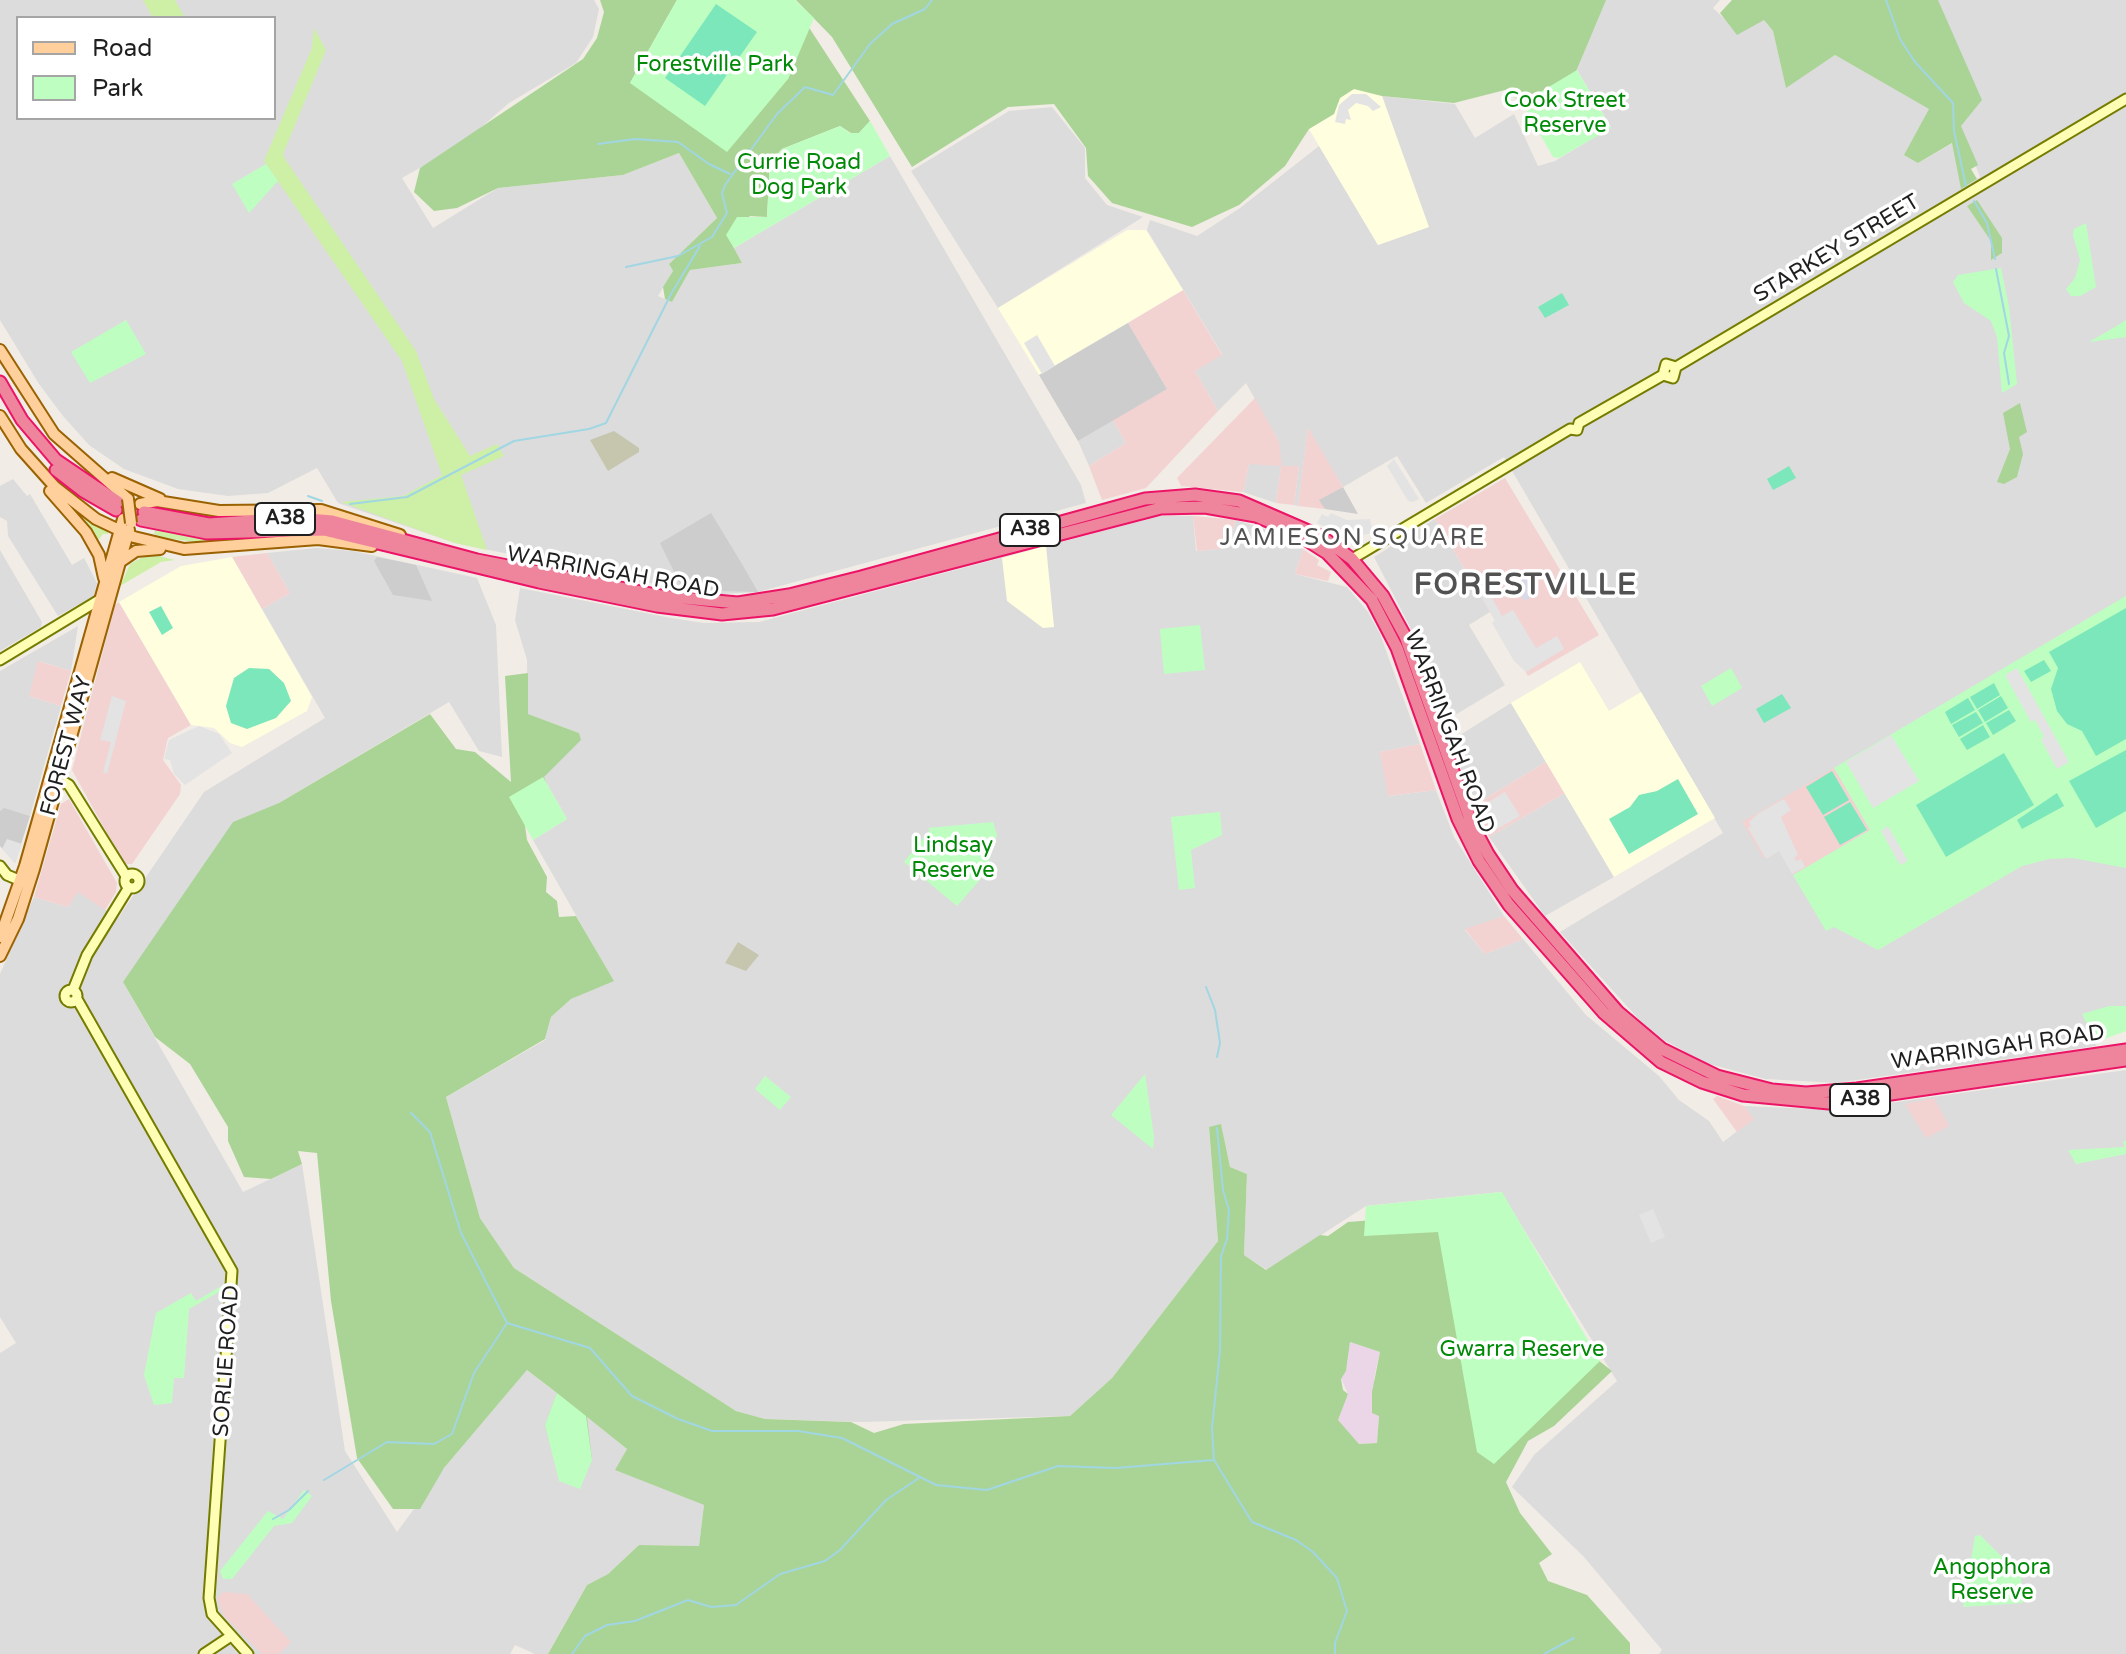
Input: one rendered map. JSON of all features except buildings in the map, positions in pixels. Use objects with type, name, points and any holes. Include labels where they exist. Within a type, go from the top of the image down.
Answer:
[{"type":"highway","name":"WARRINGAH ROAD","points":[[0,382],[22,420],[56,460],[129,515],[209,524],[317,519],[697,613],[754,607],[1161,502],[1256,516],[1348,563],[1392,636],[1435,738],[1463,833],[1509,905],[1621,1030],[1650,1055],[1766,1100],[1829,1103],[2126,1050]]},
{"type":"highway","name":"WARRINGAH ROAD","points":[[0,395],[33,447],[50,465],[83,491],[129,515],[207,533],[324,530],[406,552],[540,576]]},
{"type":"highway","name":"WARRINGAH ROAD","points":[[2018,1070],[2126,1060]]},
{"type":"main road","name":"WARRINGAH ROAD","points":[[0,350],[47,424],[95,471],[129,515],[175,548],[225,548],[318,539],[406,552]]},
{"type":"main road","name":"WARRINGAH ROAD","points":[[3,421],[55,487],[86,513],[129,515],[157,501],[219,511],[302,508],[334,512],[424,546]]},
{"type":"main road","points":[[3,421],[30,469],[86,532],[99,555],[105,580]]},
{"type":"main road","name":"A38","points":[[95,471],[177,506]]},
{"type":"main road","name":"FOREST WAY","points":[[0,956],[25,882],[119,563],[129,515]]},
{"type":"main road","name":"FOREST WAY","points":[[55,777],[99,600],[129,515]]},
{"type":"main road","points":[[119,563],[136,551],[175,548]]},
{"type":"main road","name":"FOREST WAY","points":[[0,937],[25,882]]},
{"type":"street","name":"STARKEY STREET","points":[[1348,563],[1570,429],[1571,420],[1579,423],[1663,375],[1666,364],[1676,367],[2126,99]]},
{"type":"street","points":[[0,660],[99,600]]},
{"type":"street","name":"SORLIE ROAD","points":[[55,777],[69,785],[128,881],[87,955],[75,995],[232,1271],[209,1598],[212,1614],[248,1654]]},
{"type":"street","points":[[0,866],[25,882]]},
{"type":"street","points":[[204,1654],[231,1636]]},
{"type":"shaded area","points":[[0,0],[594,0],[599,9],[593,37],[576,63],[509,103],[462,144],[402,178],[433,228],[498,188],[623,175],[679,153],[717,218],[669,264],[673,271],[658,296],[672,302],[690,270],[742,263],[734,248],[890,156],[1081,485],[1086,503],[758,592],[694,592],[455,543],[338,503],[317,468],[268,493],[228,496],[178,489],[124,469],[89,445],[39,384],[0,320]]},
{"type":"shaded area","points":[[1604,0],[1720,0],[1713,8],[1734,28],[1764,20],[1773,31],[1786,87],[1835,55],[1930,109],[1918,163],[1953,143],[1963,187],[1980,177],[1960,126],[1935,0],[2126,0],[2126,1009],[2105,1016],[2096,1046],[1836,1083],[1765,1079],[1706,1063],[1664,1040],[1644,1025],[1560,932],[1723,833],[1504,457],[1426,503],[1397,456],[1343,487],[1308,429],[1298,506],[1294,505],[1299,466],[1281,467],[1276,503],[1243,492],[1249,464],[1279,442],[1246,383],[1218,411],[1195,371],[1222,354],[1147,230],[1150,220],[1197,236],[1240,208],[1319,146],[1378,245],[1428,227],[1382,96],[1455,104],[1475,138],[1514,114],[1538,166],[1555,161],[1611,127],[1577,70]]},
{"type":"shaded area","points":[[1354,89],[1382,96],[1429,227],[1378,245],[1309,129],[1334,114],[1340,98]]},
{"type":"shaded area","points":[[1352,94],[1366,94],[1381,107],[1373,111],[1356,103],[1348,110],[1351,120],[1346,119],[1345,124],[1335,122],[1339,105]]},
{"type":"shaded area","points":[[1052,107],[1085,148],[1085,178],[1107,205],[1143,217],[998,308],[911,171],[1009,111]]},
{"type":"shaded area","points":[[1127,230],[1146,230],[1183,290],[1039,375],[998,308]]},
{"type":"shaded area","points":[[1183,290],[1222,355],[1195,371],[1218,411],[1146,488],[1102,500],[1089,466],[1126,443],[1113,420],[1167,389],[1128,323]]},
{"type":"shaded area","points":[[1128,323],[1167,389],[1078,441],[1039,375]]},
{"type":"shaded area","points":[[1037,335],[1055,366],[1042,374],[1024,343]]},
{"type":"shaded area","points":[[1255,398],[1279,442],[1282,466],[1299,466],[1294,505],[1276,503],[1281,466],[1249,464],[1243,492],[1181,486],[1177,478]]},
{"type":"shaded area","points":[[1113,420],[1126,443],[1089,466],[1078,441]]},
{"type":"shaded area","points":[[1308,428],[1343,487],[1320,500],[1325,509],[1298,506]]},
{"type":"shaded area","points":[[614,431],[639,448],[639,452],[608,471],[590,440]]},
{"type":"shaded area","points":[[1394,459],[1419,499],[1408,501],[1387,466]]},
{"type":"shaded area","points":[[1505,478],[1599,635],[1528,676],[1435,519]]},
{"type":"shaded area","points":[[13,479],[27,496],[30,494],[72,565],[84,558],[97,583],[94,596],[58,616],[8,536],[7,521],[0,517],[0,486]]},
{"type":"shaded area","points":[[1343,487],[1358,514],[1325,509],[1319,500]]},
{"type":"shaded area","points":[[711,513],[758,592],[683,590],[660,543]]},
{"type":"shaded area","points":[[1331,513],[1347,520],[1370,519],[1373,533],[1351,537],[1317,523],[1322,514],[1328,517]]},
{"type":"shaded area","points":[[1160,516],[1193,516],[1196,551],[1226,548],[1236,520],[1268,530],[1303,549],[1295,574],[1347,587],[1368,612],[1380,634],[1420,744],[1380,752],[1389,796],[1436,790],[1454,837],[1504,916],[1465,930],[1485,954],[1523,939],[1586,1015],[1659,1076],[1679,1100],[1709,1121],[1723,1142],[1753,1119],[1744,1106],[1839,1110],[2126,1070],[2126,1654],[1659,1654],[1662,1650],[1584,1557],[1512,1487],[1534,1455],[1617,1381],[1501,1192],[1366,1206],[1267,1270],[1244,1255],[1247,1174],[1230,1167],[1221,1125],[1209,1128],[1218,1241],[1112,1378],[1070,1416],[860,1422],[765,1419],[736,1411],[514,1268],[480,1218],[446,1097],[545,1040],[551,1017],[571,999],[613,980],[533,840],[567,819],[543,777],[579,733],[528,714],[527,660],[515,620],[520,588],[704,623],[759,622]]},
{"type":"shaded area","points":[[1193,516],[1236,520],[1226,548],[1197,551]]},
{"type":"shaded area","points":[[1435,519],[1490,612],[1469,625],[1505,685],[1445,721],[1410,627],[1374,557]]},
{"type":"shaded area","points":[[1046,546],[1054,627],[1043,628],[1007,601],[1002,558]]},
{"type":"shaded area","points":[[316,548],[353,551],[477,578],[496,625],[502,757],[479,751],[449,702],[279,803],[123,982],[243,1192],[302,1164],[345,1451],[397,1532],[444,1468],[527,1370],[557,1393],[545,1425],[586,1416],[627,1449],[616,1470],[704,1505],[699,1546],[639,1545],[608,1574],[587,1585],[548,1654],[535,1654],[515,1645],[510,1654],[0,1654],[0,1353],[16,1343],[0,1317],[0,974],[34,897],[68,907],[77,891],[118,918],[204,792],[325,718],[262,609],[290,593],[267,553]]},
{"type":"shaded area","points":[[1303,549],[1319,560],[1317,565],[1331,572],[1328,581],[1295,574]]},
{"type":"shaded area","points":[[0,550],[42,622],[41,627],[0,651]]},
{"type":"shaded area","points":[[267,553],[290,593],[262,609],[232,557]]},
{"type":"shaded area","points":[[232,557],[312,697],[307,711],[242,747],[230,743],[214,728],[191,725],[119,602],[181,566]]},
{"type":"shaded area","points":[[377,557],[416,565],[432,601],[393,595],[374,561]]},
{"type":"shaded area","points":[[1526,572],[1537,594],[1524,601],[1512,581]]},
{"type":"shaded area","points":[[1485,585],[1502,616],[1513,610],[1536,648],[1557,636],[1564,649],[1526,672],[1514,661],[1492,623],[1495,620],[1477,589]]},
{"type":"shaded area","points":[[119,602],[191,725],[168,738],[163,760],[181,785],[180,794],[132,864],[124,864],[72,770],[115,605]]},
{"type":"shaded area","points":[[78,626],[71,671],[39,661],[29,696],[61,706],[30,816],[5,809],[0,811],[0,671]]},
{"type":"shaded area","points":[[38,661],[71,671],[61,706],[29,696]]},
{"type":"shaded area","points":[[1580,662],[1609,711],[1641,692],[1715,818],[1614,877],[1511,703]]},
{"type":"shaded area","points":[[2017,668],[2069,762],[2057,769],[2041,740],[2044,737],[2035,720],[2031,722],[2005,675]]},
{"type":"shaded area","points":[[112,696],[126,701],[107,774],[103,772],[111,742],[100,740]]},
{"type":"shaded area","points":[[1511,703],[1546,762],[1473,806],[1452,740]]},
{"type":"shaded area","points":[[199,726],[219,734],[232,753],[185,785],[174,774],[170,760],[164,759],[169,740]]},
{"type":"shaded area","points":[[1891,735],[1919,781],[1873,808],[1846,762]]},
{"type":"shaded area","points":[[1420,744],[1436,790],[1388,796],[1380,752]]},
{"type":"shaded area","points":[[1546,762],[1565,793],[1489,837],[1473,806]]},
{"type":"shaded area","points":[[1834,768],[1870,830],[1793,875],[1779,851],[1764,859],[1742,822]]},
{"type":"shaded area","points":[[1505,792],[1520,816],[1494,831],[1480,807]]},
{"type":"shaded area","points":[[1565,793],[1614,877],[1545,916],[1489,837]]},
{"type":"shaded area","points":[[69,799],[117,883],[116,892],[105,910],[78,892],[68,907],[34,897],[61,804]]},
{"type":"shaded area","points":[[1784,799],[1791,810],[1781,817],[1798,855],[1794,858],[1797,861],[1801,859],[1805,867],[1792,874],[1779,851],[1766,859],[1748,828],[1751,826],[1749,822],[1759,813]]},
{"type":"shaded area","points":[[4,808],[30,816],[15,863],[0,846],[0,811]]},
{"type":"shaded area","points":[[1888,826],[1908,861],[1900,865],[1881,831]]},
{"type":"shaded area","points":[[7,839],[22,844],[15,863],[2,849]]},
{"type":"shaded area","points":[[1504,916],[1523,939],[1485,954],[1465,929]]},
{"type":"shaded area","points":[[738,942],[759,955],[746,971],[725,963]]},
{"type":"shaded area","points":[[1717,1096],[1744,1106],[1754,1119],[1737,1132],[1713,1099]]},
{"type":"shaded area","points":[[1934,1098],[1949,1126],[1926,1138],[1905,1104]]},
{"type":"shaded area","points":[[1653,1209],[1665,1237],[1651,1243],[1639,1215]]},
{"type":"shaded area","points":[[1350,1342],[1380,1352],[1374,1378],[1379,1415],[1377,1443],[1359,1444],[1337,1420],[1348,1394],[1341,1378],[1346,1371]]},
{"type":"shaded area","points":[[223,1592],[247,1594],[291,1642],[279,1654],[262,1654],[224,1616],[217,1598]]},
{"type":"green space","points":[[143,0],[175,0],[184,16],[152,16]]},
{"type":"green space","points":[[600,0],[677,0],[630,83],[788,79],[808,26],[870,121],[859,133],[851,133],[840,126],[782,149],[770,162],[767,217],[750,216],[727,235],[742,263],[690,270],[672,302],[665,299],[663,287],[673,271],[669,264],[717,218],[679,153],[623,175],[498,188],[457,208],[434,211],[414,192],[420,168],[583,59],[597,38],[604,12]]},
{"type":"green space","name":"Forestville Park","points":[[677,0],[795,0],[814,18],[788,79],[727,152],[630,83]]},
{"type":"green space","points":[[796,0],[1606,0],[1575,74],[1543,119],[1505,90],[1454,103],[1382,96],[1354,89],[1340,98],[1334,114],[1309,129],[1285,166],[1239,205],[1192,227],[1112,203],[1088,176],[1086,148],[1054,104],[1008,107],[912,167],[832,37]]},
{"type":"green space","points":[[1732,0],[1938,0],[1982,100],[1961,126],[1978,165],[1971,169],[1977,179],[1961,189],[1952,143],[1918,163],[1904,155],[1929,109],[1835,55],[1786,88],[1773,31],[1764,20],[1737,35],[1720,13]]},
{"type":"green space","points":[[716,4],[757,32],[705,106],[665,78]]},
{"type":"green space","points":[[314,28],[326,50],[283,154],[416,351],[434,399],[470,456],[497,444],[504,456],[461,475],[487,550],[455,543],[341,502],[403,496],[442,475],[402,361],[264,161],[312,48]]},
{"type":"green space","name":"Cook Street Reserve","points":[[1577,70],[1611,128],[1559,158],[1553,157],[1522,103]]},
{"type":"green space","name":"Currie Road Dog Park","points":[[870,121],[890,156],[734,248],[726,235],[737,217],[767,217],[770,162],[782,149],[840,126],[850,133],[859,133]]},
{"type":"green space","points":[[266,164],[278,181],[249,213],[232,184]]},
{"type":"green space","points":[[1977,200],[2002,238],[2002,253],[1991,260],[1991,241],[1967,206]]},
{"type":"green space","points":[[2086,223],[2096,287],[2080,296],[2071,296],[2066,289],[2075,278],[2080,260],[2074,229]]},
{"type":"green space","points":[[2001,268],[2009,307],[2017,384],[2002,393],[1997,337],[1991,321],[1964,303],[1953,282],[1958,275]]},
{"type":"green space","points":[[1562,293],[1569,305],[1545,318],[1538,307]]},
{"type":"green space","points":[[126,320],[146,354],[90,383],[71,352]]},
{"type":"green space","points":[[2126,320],[2126,337],[2089,342],[2115,327]]},
{"type":"green space","points":[[2020,403],[2027,432],[2019,437],[2023,454],[2017,477],[2004,484],[1997,482],[2010,449],[2003,413]]},
{"type":"green space","points":[[1789,466],[1796,478],[1773,490],[1767,479]]},
{"type":"green space","points":[[63,500],[108,534],[103,534],[96,543]]},
{"type":"green space","points":[[155,530],[204,538],[279,536],[279,539],[204,543],[165,538],[154,534]]},
{"type":"green space","points":[[159,556],[175,560],[161,562],[120,586],[130,564],[143,557]]},
{"type":"green space","points":[[2126,596],[2126,868],[2073,858],[2049,859],[2022,866],[1878,950],[1834,927],[1826,931],[1793,875],[1870,830],[1834,768]]},
{"type":"green space","points":[[161,606],[173,628],[162,635],[149,612]]},
{"type":"green space","points":[[2126,608],[2126,739],[2096,756],[2082,731],[2067,724],[2057,711],[2051,689],[2058,668],[2049,652]]},
{"type":"green space","points":[[1200,625],[1205,670],[1164,674],[1160,629]]},
{"type":"green space","points":[[2044,660],[2051,671],[2031,682],[2024,671]]},
{"type":"green space","points":[[249,668],[269,669],[284,683],[291,701],[276,718],[247,729],[231,723],[226,706],[234,678]]},
{"type":"green space","points":[[1731,668],[1742,688],[1712,706],[1701,686]]},
{"type":"green space","points":[[528,673],[528,714],[579,733],[581,740],[544,777],[550,793],[521,797],[527,840],[547,877],[546,892],[557,901],[559,917],[576,916],[614,981],[571,999],[551,1017],[545,1039],[446,1097],[480,1218],[514,1268],[736,1411],[765,1419],[851,1422],[874,1433],[904,1424],[1070,1416],[1112,1378],[1218,1241],[1209,1127],[1221,1124],[1230,1167],[1247,1174],[1244,1255],[1266,1270],[1320,1235],[1328,1236],[1348,1222],[1464,1213],[1584,1349],[1612,1371],[1554,1426],[1528,1441],[1506,1482],[1520,1513],[1552,1554],[1539,1563],[1548,1581],[1587,1595],[1630,1643],[1630,1654],[548,1654],[587,1585],[608,1574],[639,1545],[699,1546],[704,1505],[615,1470],[627,1449],[587,1417],[592,1460],[549,1440],[545,1425],[557,1393],[527,1370],[444,1468],[420,1509],[393,1509],[357,1458],[331,1301],[317,1153],[298,1151],[302,1164],[271,1179],[244,1177],[228,1141],[228,1127],[190,1064],[155,1037],[123,982],[233,822],[279,803],[430,714],[456,749],[475,752],[511,782],[505,676]],"holes":[[[1350,1342],[1380,1352],[1372,1392],[1372,1413],[1379,1416],[1377,1443],[1359,1444],[1338,1420],[1348,1394],[1343,1390],[1341,1379],[1346,1371]]]},
{"type":"green space","points":[[1994,683],[2000,695],[1977,709],[1970,697]]},
{"type":"green space","points":[[1782,694],[1791,708],[1764,723],[1756,709]]},
{"type":"green space","points":[[2001,696],[2008,708],[1985,722],[1978,710]]},
{"type":"green space","points":[[1968,698],[1975,710],[1951,724],[1945,712]]},
{"type":"green space","points":[[2009,710],[2016,721],[1993,735],[1986,723]]},
{"type":"green space","points":[[1976,712],[1983,723],[1959,737],[1952,725]]},
{"type":"green space","points":[[1983,725],[1990,737],[1967,750],[1960,739]]},
{"type":"green space","points":[[2126,750],[2126,811],[2096,828],[2069,781]]},
{"type":"green space","points":[[2004,753],[2034,805],[1946,857],[1916,805]]},
{"type":"green space","points":[[1832,771],[1849,800],[1823,815],[1806,787]]},
{"type":"green space","points":[[543,777],[567,819],[533,840],[509,797]]},
{"type":"green space","points":[[1678,779],[1698,814],[1629,854],[1609,819],[1630,807],[1639,795],[1657,791]]},
{"type":"green space","points":[[2057,793],[2064,806],[2022,829],[2017,820]]},
{"type":"green space","points":[[1850,802],[1867,830],[1840,845],[1824,817]]},
{"type":"green space","points":[[1220,812],[1222,835],[1191,850],[1195,888],[1179,890],[1171,817]]},
{"type":"green space","name":"Lindsay Reserve","points":[[993,822],[997,835],[985,874],[957,906],[904,862],[930,830],[928,828]]},
{"type":"green space","points":[[2109,1006],[2126,1006],[2126,1031],[2096,1042],[2082,1014]]},
{"type":"green space","points":[[1145,1074],[1154,1137],[1153,1149],[1111,1115]]},
{"type":"green space","points":[[765,1076],[791,1097],[780,1110],[755,1089]]},
{"type":"green space","points":[[2126,1140],[2126,1154],[2076,1164],[2068,1150],[2125,1147],[2123,1142]]},
{"type":"green space","name":"Gwarra Reserve","points":[[1502,1192],[1600,1361],[1494,1464],[1477,1452],[1438,1232],[1364,1236],[1366,1206]]},
{"type":"green space","points":[[225,1284],[224,1289],[189,1309],[184,1378],[174,1378],[172,1403],[154,1405],[144,1375],[156,1313],[191,1293],[196,1301]]},
{"type":"green space","points":[[557,1393],[586,1416],[592,1460],[580,1489],[559,1481],[545,1425]]},
{"type":"green space","points":[[304,1490],[312,1496],[292,1523],[274,1526],[232,1579],[223,1579],[220,1571],[268,1511],[283,1519]]},
{"type":"green space","name":"Angophora Reserve","points":[[1980,1535],[2021,1576],[2023,1603],[1963,1607],[1975,1536]]},
{"type":"waterway","points":[[626,267],[678,256],[712,237],[727,213],[722,193],[725,185],[777,114],[805,87],[833,95],[870,44],[892,24],[925,9],[932,0]]},
{"type":"waterway","points":[[1886,0],[1900,39],[1915,62],[1953,103],[1954,131],[1966,186]]},
{"type":"waterway","points":[[598,144],[635,139],[678,142],[709,164],[730,174]]},
{"type":"waterway","points":[[1974,201],[1987,223],[1995,259]]},
{"type":"waterway","points":[[350,504],[407,497],[514,441],[589,429],[606,423],[671,294],[700,246]]},
{"type":"waterway","points":[[1996,269],[2009,336],[2004,353],[2009,384]]},
{"type":"waterway","points":[[308,496],[322,501]]},
{"type":"waterway","points":[[1206,987],[1215,1010],[1220,1043],[1217,1057]]},
{"type":"waterway","points":[[411,1113],[430,1132],[461,1233],[507,1323],[590,1348],[632,1396],[678,1419],[712,1431],[798,1431],[842,1438],[936,1485],[987,1490],[1058,1466],[1116,1468],[1214,1460],[1252,1522],[1296,1540],[1313,1552],[1337,1578],[1347,1611],[1335,1643],[1335,1654]]},
{"type":"waterway","points":[[1214,1460],[1212,1428],[1220,1351],[1221,1256],[1227,1239],[1229,1210],[1223,1190],[1217,1128]]},
{"type":"waterway","points":[[324,1480],[387,1442],[434,1444],[452,1434],[474,1373],[507,1323]]},
{"type":"waterway","points":[[572,1654],[585,1636],[607,1625],[635,1621],[688,1600],[711,1607],[736,1605],[780,1574],[825,1561],[840,1550],[886,1500],[919,1478]]},
{"type":"waterway","points":[[273,1519],[289,1510],[308,1491]]},
{"type":"waterway","points":[[1544,1654],[1574,1638]]},
{"type":"district","name":"JAMIESON SQUARE","points":[[1353,539]]},
{"type":"district","name":"FORESTVILLE","points":[[1526,586]]}]
